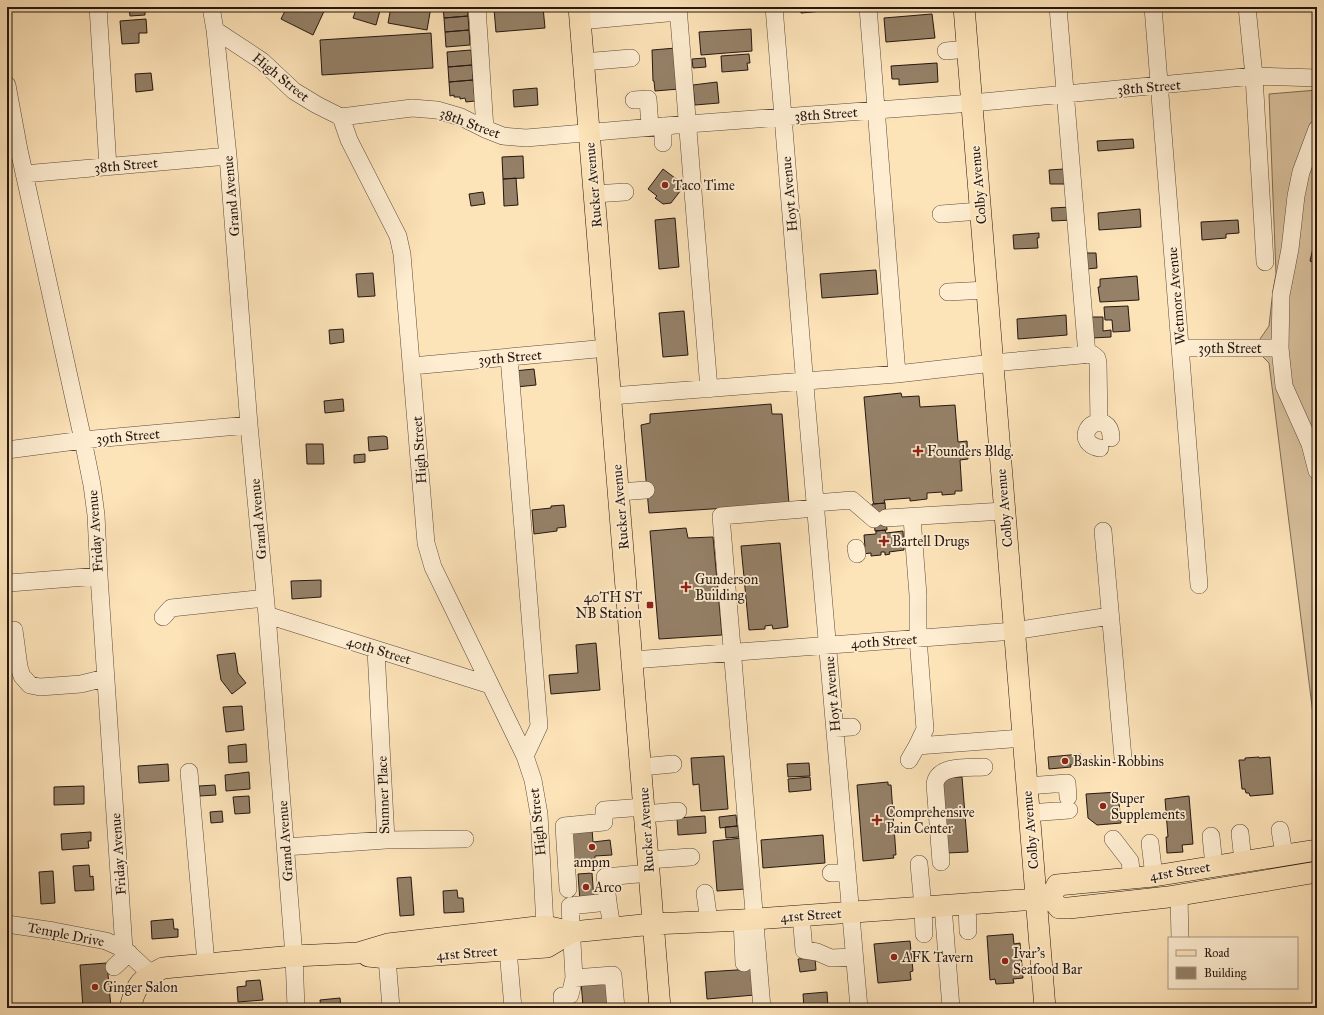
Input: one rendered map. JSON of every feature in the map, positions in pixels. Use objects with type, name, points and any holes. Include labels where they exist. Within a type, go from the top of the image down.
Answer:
[{"type":"main road","name":"Colby Avenue","points":[[964,7],[1029,813],[1044,898],[1045,1008]]},
{"type":"main road","name":"Rucker Avenue","points":[[579,14],[633,660],[660,1008]]},
{"type":"main road","name":"41st Street","points":[[1044,898],[1057,885],[1154,876],[1284,854],[1317,850]]},
{"type":"main road","name":"41st Street","points":[[358,953],[372,957],[387,958],[467,944],[545,926],[572,932],[653,924],[749,920],[1044,898],[1059,908],[1179,896],[1317,872]]},
{"type":"main road","name":"41st Street","points":[[151,974],[163,968],[206,963],[294,956],[358,953],[388,944],[467,944],[508,950],[547,947],[572,932]]},
{"type":"main road","points":[[130,1008],[134,993],[140,983],[151,974]]},
{"type":"street","points":[[98,7],[108,167]]},
{"type":"street","name":"Grand Avenue","points":[[212,7],[228,156],[249,425],[267,615],[294,956],[296,1008]]},
{"type":"street","points":[[215,30],[223,7]]},
{"type":"street","points":[[477,7],[485,129]]},
{"type":"street","name":"Hoyt Avenue","points":[[774,7],[804,381],[835,728],[846,765],[839,872],[852,912],[854,957],[859,1008]]},
{"type":"street","points":[[868,7],[879,56],[877,111],[897,374]]},
{"type":"street","points":[[1058,7],[1087,355]]},
{"type":"street","name":"Wetmore Avenue","points":[[1153,7],[1199,585]]},
{"type":"street","points":[[1247,7],[1254,76],[1265,262]]},
{"type":"street","points":[[579,14],[678,10],[709,389]]},
{"type":"street","name":"High Street","points":[[215,30],[262,61],[294,91],[341,117],[349,140],[398,236],[402,254],[426,543],[433,567],[525,756],[533,780],[539,814],[545,926]]},
{"type":"street","points":[[946,51],[967,49]]},
{"type":"street","points":[[583,62],[631,58]]},
{"type":"street","name":"38th Street","points":[[341,117],[412,108],[437,110],[461,117],[503,136],[526,138],[588,133],[659,132],[688,124],[877,111],[932,111],[972,104],[1044,102],[1065,94],[1254,76],[1317,78]]},
{"type":"street","name":"Friday Avenue","points":[[7,85],[13,151],[24,174],[92,485],[96,516],[98,576],[126,951]]},
{"type":"street","points":[[634,100],[648,98],[659,132]]},
{"type":"street","points":[[1317,129],[1300,172],[1290,249],[1281,295],[1280,348],[1284,386],[1310,444],[1317,471]]},
{"type":"street","name":"38th Street","points":[[24,174],[228,156]]},
{"type":"street","points":[[594,194],[625,192]]},
{"type":"street","points":[[941,214],[980,211]]},
{"type":"street","points":[[948,292],[987,290]]},
{"type":"street","name":"39th Street","points":[[412,366],[607,348]]},
{"type":"street","name":"39th Street","points":[[1180,348],[1280,348]]},
{"type":"street","points":[[611,396],[804,381],[841,383],[897,374],[993,362],[1092,354],[1097,358],[1099,423]]},
{"type":"street","points":[[509,357],[539,726],[525,756]]},
{"type":"street","points":[[1099,423],[1110,429],[1105,443],[1091,446],[1088,443],[1086,435],[1088,428],[1091,425],[1099,423]]},
{"type":"street","name":"39th Street","points":[[7,450],[83,440],[249,425]]},
{"type":"street","points":[[619,492],[646,490]]},
{"type":"street","points":[[762,1008],[749,920],[732,652],[721,516],[816,506],[852,500],[880,518],[912,518],[1004,511]]},
{"type":"street","points":[[912,518],[918,595],[918,638],[926,729],[913,753],[1023,738]]},
{"type":"street","points":[[1103,531],[1123,758]]},
{"type":"street","points":[[8,586],[98,576]]},
{"type":"street","points":[[163,617],[170,608],[265,598]]},
{"type":"street","name":"40th Street","points":[[267,615],[490,685]]},
{"type":"street","name":"40th Street","points":[[633,660],[828,645],[894,646],[918,638],[1014,631],[1110,616]]},
{"type":"street","points":[[14,630],[19,667],[22,676],[30,685],[40,687],[81,684],[106,678]]},
{"type":"street","name":"Sumner Place","points":[[285,847],[386,840],[376,650]]},
{"type":"street","points":[[835,728],[852,727]]},
{"type":"street","points":[[641,767],[674,764]]},
{"type":"street","points":[[941,862],[935,784],[936,778],[945,770],[984,767]]},
{"type":"street","points":[[189,772],[206,963]]},
{"type":"street","points":[[1027,786],[1067,783],[1069,803],[1029,813]]},
{"type":"street","points":[[563,1008],[562,996],[570,995],[574,978],[564,826],[604,822],[604,810],[678,811]]},
{"type":"street","points":[[1280,830],[1284,854]]},
{"type":"street","points":[[1240,834],[1243,862]]},
{"type":"street","points":[[1211,836],[1214,866]]},
{"type":"street","points":[[386,840],[465,838]]},
{"type":"street","points":[[1113,839],[1130,861],[1132,878]]},
{"type":"street","points":[[1150,843],[1154,876]]},
{"type":"street","points":[[612,928],[605,877],[691,857]]},
{"type":"street","points":[[919,864],[933,906],[951,1008]]},
{"type":"street","points":[[543,890],[568,889]]},
{"type":"street","points":[[705,893],[709,922]]},
{"type":"street","points":[[1179,896],[1180,937]]},
{"type":"street","points":[[570,906],[608,902]]},
{"type":"street","points":[[967,904],[968,931]]},
{"type":"street","points":[[924,934],[933,906]]},
{"type":"street","points":[[801,916],[804,950],[817,952],[831,958],[854,957]]},
{"type":"street","points":[[744,963],[749,920]]},
{"type":"street","name":"Temple Drive","points":[[7,924],[81,935],[106,941],[126,951]]},
{"type":"street","points":[[508,950],[513,1008]]},
{"type":"street","points":[[114,967],[126,951],[151,974]]},
{"type":"street","points":[[387,958],[391,1008]]},
{"type":"street","points":[[574,978],[613,975],[616,1008]]},
{"type":"shaded area","points":[[1317,90],[1317,746],[1269,363],[1261,355],[1260,339],[1269,326],[1276,274],[1269,94]]},
{"type":"building","points":[[129,7],[145,7],[145,15],[130,16]]},
{"type":"building","points":[[287,7],[326,7],[313,35],[281,19]]},
{"type":"building","points":[[357,7],[381,7],[376,25],[353,18]]},
{"type":"building","points":[[391,7],[431,7],[427,30],[388,23]]},
{"type":"building","points":[[443,7],[467,7],[468,16],[444,18]]},
{"type":"building","points":[[543,7],[545,28],[496,32],[494,9]]},
{"type":"building","points":[[800,7],[845,7],[845,9],[801,13]]},
{"type":"building","points":[[932,14],[935,38],[886,42],[884,18]]},
{"type":"building","points":[[468,16],[469,30],[445,32],[444,18]]},
{"type":"building","points":[[146,19],[147,33],[139,33],[139,43],[122,44],[120,21]]},
{"type":"building","points":[[751,29],[752,51],[701,55],[699,32]]},
{"type":"building","points":[[469,30],[470,45],[446,47],[445,32]]},
{"type":"building","points":[[431,33],[433,68],[322,75],[320,40]]},
{"type":"building","points":[[676,48],[679,89],[655,91],[653,81],[652,50]]},
{"type":"building","points":[[471,50],[472,65],[448,67],[447,52]]},
{"type":"building","points":[[749,54],[750,63],[747,63],[748,70],[722,72],[721,56]]},
{"type":"building","points":[[705,58],[706,67],[693,68],[692,59]]},
{"type":"building","points":[[937,63],[938,82],[899,85],[899,79],[892,79],[891,66]]},
{"type":"building","points":[[472,65],[473,80],[449,82],[448,67]]},
{"type":"building","points":[[151,73],[153,90],[136,92],[135,74]]},
{"type":"building","points":[[473,80],[475,101],[466,102],[465,98],[460,99],[460,97],[454,97],[454,95],[450,96],[449,82]]},
{"type":"building","points":[[717,82],[719,103],[695,105],[693,85]]},
{"type":"building","points":[[537,88],[538,105],[514,107],[513,90]]},
{"type":"building","points":[[1133,139],[1134,148],[1098,151],[1097,141]]},
{"type":"building","points":[[523,156],[524,178],[503,179],[502,157]]},
{"type":"building","name":"Taco Time","points":[[663,169],[679,181],[681,190],[671,203],[663,204],[655,198],[657,196],[648,189]]},
{"type":"building","points":[[1064,169],[1065,184],[1050,184],[1049,170]]},
{"type":"building","points":[[516,178],[518,205],[504,206],[503,179]]},
{"type":"building","points":[[483,192],[485,204],[471,206],[469,194]]},
{"type":"building","points":[[1071,207],[1072,220],[1052,221],[1051,208]]},
{"type":"building","points":[[1140,209],[1141,227],[1099,230],[1098,213]]},
{"type":"building","points":[[675,218],[679,267],[659,269],[655,220]]},
{"type":"building","points":[[1238,220],[1239,233],[1226,234],[1226,238],[1202,240],[1201,222]]},
{"type":"building","points":[[1317,231],[1317,264],[1310,261]]},
{"type":"building","points":[[1039,233],[1039,238],[1037,238],[1038,248],[1014,249],[1013,235]]},
{"type":"building","points":[[1086,253],[1096,253],[1097,268],[1087,269]]},
{"type":"building","points":[[876,270],[878,294],[822,298],[820,274]]},
{"type":"building","points":[[373,273],[375,296],[358,297],[356,274]]},
{"type":"building","points":[[1137,276],[1139,300],[1100,302],[1098,287],[1100,287],[1100,279]]},
{"type":"building","points":[[1128,306],[1130,331],[1113,332],[1112,320],[1105,320],[1104,307]]},
{"type":"building","points":[[684,311],[688,355],[663,357],[659,313]]},
{"type":"building","points":[[1066,315],[1067,335],[1018,339],[1017,319]]},
{"type":"building","points":[[1092,317],[1103,317],[1103,331],[1111,330],[1111,337],[1092,338]]},
{"type":"building","points":[[343,329],[344,342],[330,344],[329,330]]},
{"type":"building","points":[[534,369],[536,385],[516,387],[514,371]]},
{"type":"building","name":"Founders Bldg.","points":[[901,393],[902,397],[919,396],[920,407],[955,405],[958,442],[967,441],[968,459],[960,460],[962,491],[955,491],[955,494],[942,495],[942,492],[927,493],[927,499],[910,501],[910,498],[884,500],[885,503],[874,504],[864,397]]},
{"type":"building","points":[[343,399],[344,411],[325,413],[324,401]]},
{"type":"building","points":[[771,404],[772,414],[782,414],[789,504],[649,513],[641,425],[650,423],[650,414]]},
{"type":"building","points":[[368,437],[387,437],[388,449],[369,451]]},
{"type":"building","points":[[306,444],[323,444],[324,464],[307,464]]},
{"type":"building","points":[[365,454],[365,462],[354,463],[354,455]]},
{"type":"building","points":[[885,503],[887,530],[875,531],[872,504]]},
{"type":"building","points":[[564,505],[566,527],[557,528],[557,531],[534,534],[532,510]]},
{"type":"building","name":"Gunderson Building","points":[[686,528],[688,538],[713,537],[722,635],[659,639],[650,531]]},
{"type":"building","name":"Bartell Drugs","points":[[885,530],[886,533],[903,531],[904,550],[889,552],[890,554],[885,555],[885,552],[881,552],[881,555],[871,556],[871,553],[862,554],[862,547],[865,547],[864,535],[876,534],[876,531]]},
{"type":"building","points":[[780,543],[788,627],[773,629],[772,625],[765,626],[765,629],[749,630],[741,546]]},
{"type":"building","points":[[321,580],[321,597],[292,599],[291,581]]},
{"type":"building","points":[[596,643],[600,690],[551,694],[549,675],[578,673],[576,645]]},
{"type":"building","points":[[235,653],[238,673],[246,683],[232,694],[221,680],[217,655]]},
{"type":"building","points":[[242,706],[244,730],[226,732],[223,707]]},
{"type":"building","points":[[246,744],[247,762],[229,763],[228,746]]},
{"type":"building","name":"Baskin-Robbins","points":[[1081,754],[1082,764],[1070,765],[1071,767],[1049,769],[1048,757]]},
{"type":"building","points":[[724,756],[728,809],[701,811],[699,784],[693,785],[691,758]]},
{"type":"building","points":[[1270,757],[1273,794],[1250,796],[1249,793],[1246,793],[1245,789],[1242,789],[1239,760]]},
{"type":"building","points":[[809,763],[810,776],[788,777],[787,764]]},
{"type":"building","points":[[168,764],[169,781],[139,783],[138,766]]},
{"type":"building","points":[[249,772],[250,789],[226,791],[225,775]]},
{"type":"building","points":[[810,777],[811,790],[789,792],[788,779]]},
{"type":"building","points":[[962,777],[968,852],[947,853],[940,784],[943,778]]},
{"type":"building","name":"Comprehensive Pain Center","points":[[888,782],[888,785],[891,785],[896,855],[893,855],[894,858],[863,861],[857,785]]},
{"type":"building","points":[[215,785],[216,795],[200,796],[199,786]]},
{"type":"building","points":[[84,786],[84,804],[54,805],[54,787]]},
{"type":"building","name":"Super Supplements","points":[[1118,792],[1121,823],[1097,825],[1088,818],[1086,794]]},
{"type":"building","points":[[249,796],[250,813],[235,814],[233,797]]},
{"type":"building","points":[[1189,796],[1193,844],[1182,845],[1183,852],[1167,853],[1166,837],[1168,837],[1165,799]]},
{"type":"building","points":[[222,811],[223,822],[211,823],[210,812]]},
{"type":"building","points":[[736,815],[737,826],[720,828],[719,817]]},
{"type":"building","points":[[705,816],[706,833],[678,835],[677,818]]},
{"type":"building","points":[[738,826],[739,837],[726,838],[725,827]]},
{"type":"building","name":"ampm","points":[[592,829],[593,842],[610,840],[612,855],[595,856],[595,865],[570,867],[571,831]]},
{"type":"building","points":[[91,832],[91,841],[88,841],[89,848],[62,850],[61,834]]},
{"type":"building","points":[[823,835],[825,863],[763,868],[761,840]]},
{"type":"building","points":[[742,838],[746,889],[717,891],[713,841]]},
{"type":"building","points":[[89,865],[90,877],[93,876],[94,890],[75,891],[73,866]]},
{"type":"building","points":[[53,871],[55,903],[41,904],[39,872]]},
{"type":"building","name":"Arco","points":[[592,873],[594,900],[580,902],[578,874]]},
{"type":"building","points":[[411,877],[414,915],[400,916],[397,878]]},
{"type":"building","points":[[457,890],[458,898],[463,898],[464,912],[444,913],[443,891]]},
{"type":"building","points":[[173,919],[174,929],[178,929],[178,937],[152,939],[151,921]]},
{"type":"building","name":"Ivar's Seafood Bar","points":[[1013,934],[1014,944],[1020,943],[1023,978],[1013,979],[1014,983],[996,984],[995,979],[990,980],[987,936]]},
{"type":"building","name":"AFK Tavern","points":[[910,941],[913,971],[910,972],[911,980],[878,983],[874,944]]},
{"type":"building","points":[[815,958],[816,970],[800,972],[798,959]]},
{"type":"building","name":"Ginger Salon","points":[[107,963],[111,1008],[83,1008],[80,965]]},
{"type":"building","points":[[752,969],[755,995],[707,999],[705,972]]},
{"type":"building","points":[[260,980],[263,1000],[238,1002],[237,987],[246,986],[246,981]]},
{"type":"building","points":[[607,980],[609,1008],[569,1008],[583,1006],[581,982]]},
{"type":"building","points":[[827,992],[828,1007],[804,1008],[803,994]]},
{"type":"building","points":[[340,998],[341,1008],[321,1008],[320,1000]]},
{"type":"place","name":"Taco Time","points":[[665,185]]},
{"type":"place","name":"Founders Bldg.","points":[[918,451]]},
{"type":"place","name":"Bartell Drugs","points":[[884,541]]},
{"type":"place","name":"Gunderson Building","points":[[686,587]]},
{"type":"place","name":"40TH ST NB Station","points":[[650,605]]},
{"type":"place","name":"Baskin-Robbins","points":[[1065,761]]},
{"type":"place","name":"Super Supplements","points":[[1103,806]]},
{"type":"place","name":"Comprehensive Pain Center","points":[[877,820]]},
{"type":"place","name":"ampm","points":[[592,847]]},
{"type":"place","name":"Arco","points":[[586,887]]},
{"type":"place","name":"AFK Tavern","points":[[894,957]]},
{"type":"place","name":"Ivar's Seafood Bar","points":[[1005,961]]},
{"type":"place","name":"Ginger Salon","points":[[95,987]]}]
